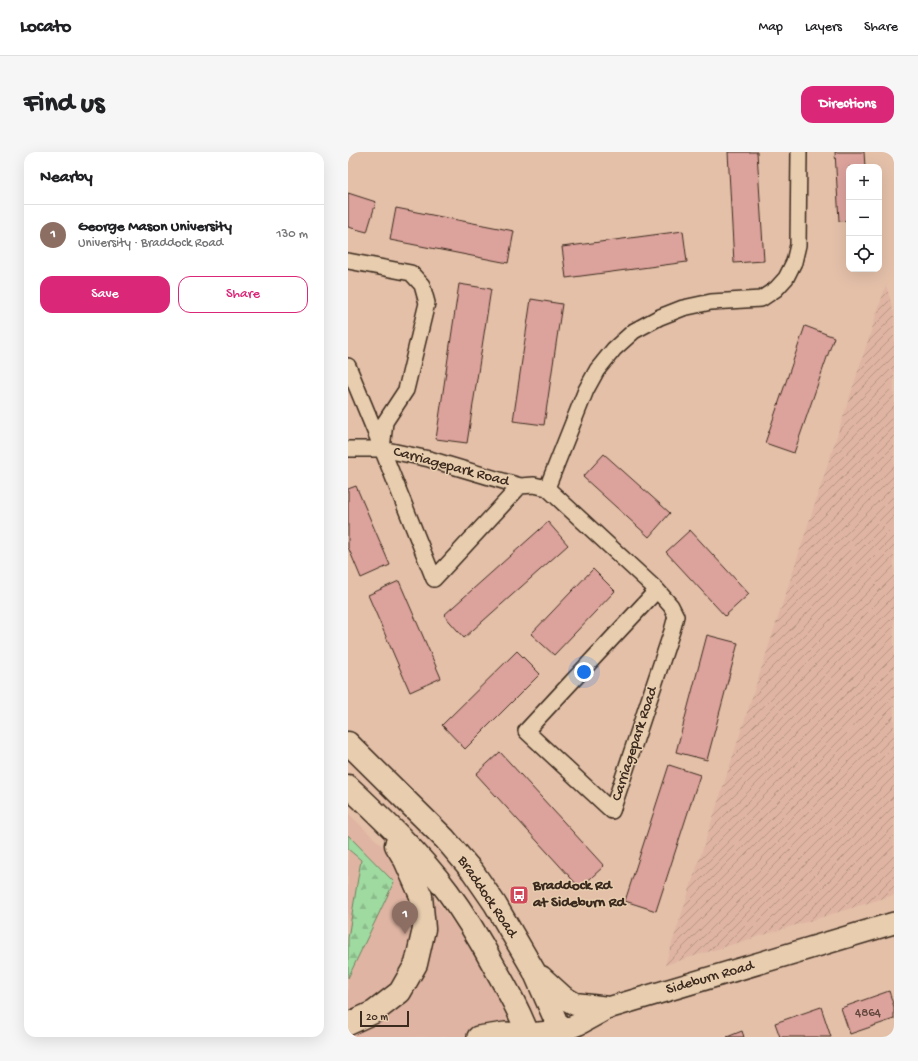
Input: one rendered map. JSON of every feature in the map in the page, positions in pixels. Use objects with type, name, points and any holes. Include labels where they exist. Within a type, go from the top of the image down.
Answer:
[{"type":"main road","name":"Braddock Road","points":[[348,743],[445,839],[473,872],[534,971],[562,1034]]},
{"type":"main road","name":"Braddock Road","points":[[348,786],[417,855],[447,891],[474,930],[514,1002],[525,1036]]},
{"type":"main road","points":[[348,1024],[374,1012],[400,992],[416,964],[424,929],[421,896],[405,860],[376,813]]},
{"type":"main road","points":[[534,971],[563,997],[575,1004],[608,1008]]},
{"type":"street","points":[[547,488],[586,390],[597,370],[619,344],[645,324],[683,308],[710,302],[761,299],[776,289],[786,278],[794,262],[798,245],[799,152]]},
{"type":"street","name":"Carriagepark Road","points":[[348,261],[411,273],[422,285],[427,303],[406,390],[385,422],[382,449]]},
{"type":"street","name":"Carriagepark Road","points":[[348,366],[434,579],[520,486]]},
{"type":"street","name":"Carriagepark Road","points":[[348,448],[382,449],[429,459],[520,486],[534,485],[547,488],[657,590],[671,606],[676,616],[672,631],[612,811],[526,731],[657,590]]},
{"type":"street","name":"Sideburn Road","points":[[478,1037],[504,1033],[525,1036],[562,1034],[608,1008],[894,923]]},
{"type":"shaded area","points":[[886,285],[894,313],[894,895],[665,965]]},
{"type":"shaded area","points":[[348,813],[444,910],[479,959],[516,1037],[348,1037]]},
{"type":"green space","points":[[348,835],[394,882],[348,978],[348,938],[361,860],[348,849]]},
{"type":"building","points":[[728,152],[757,152],[764,261],[734,263]]},
{"type":"building","points":[[835,152],[864,152],[865,164],[846,164],[846,220],[839,221]]},
{"type":"building","points":[[348,193],[376,202],[367,232],[348,227]]},
{"type":"building","points":[[396,208],[514,231],[508,263],[390,240]]},
{"type":"building","points":[[683,231],[687,262],[566,278],[562,247]]},
{"type":"building","points":[[459,284],[491,289],[467,443],[436,439]]},
{"type":"building","points":[[531,299],[562,304],[544,425],[513,421]]},
{"type":"building","points":[[805,326],[834,337],[794,453],[765,443]]},
{"type":"building","points":[[604,454],[670,513],[649,537],[583,477]]},
{"type":"building","points":[[356,486],[390,565],[361,578],[348,547],[348,489]]},
{"type":"building","points":[[548,522],[568,545],[464,638],[444,615]]},
{"type":"building","points":[[690,530],[749,594],[725,616],[666,552]]},
{"type":"building","points":[[593,569],[615,591],[554,655],[531,634]]},
{"type":"building","points":[[399,581],[441,678],[410,692],[368,595]]},
{"type":"building","points":[[707,635],[738,643],[707,760],[676,752]]},
{"type":"building","points":[[517,651],[540,674],[465,749],[442,725]]},
{"type":"building","points":[[500,752],[604,866],[580,888],[476,774]]},
{"type":"building","points":[[669,765],[700,775],[656,911],[625,901]]},
{"type":"building","points":[[889,991],[894,1007],[894,1019],[850,1034],[841,1008]]},
{"type":"building","points":[[821,1007],[831,1037],[780,1037],[775,1023]]},
{"type":"building","points":[[742,1031],[744,1037],[727,1037]]},
{"type":"place","name":"Braddock Rd at Sideburn Rd","points":[[519,895]]},
{"type":"place","name":"George Mason University","points":[[405,934]]}]
